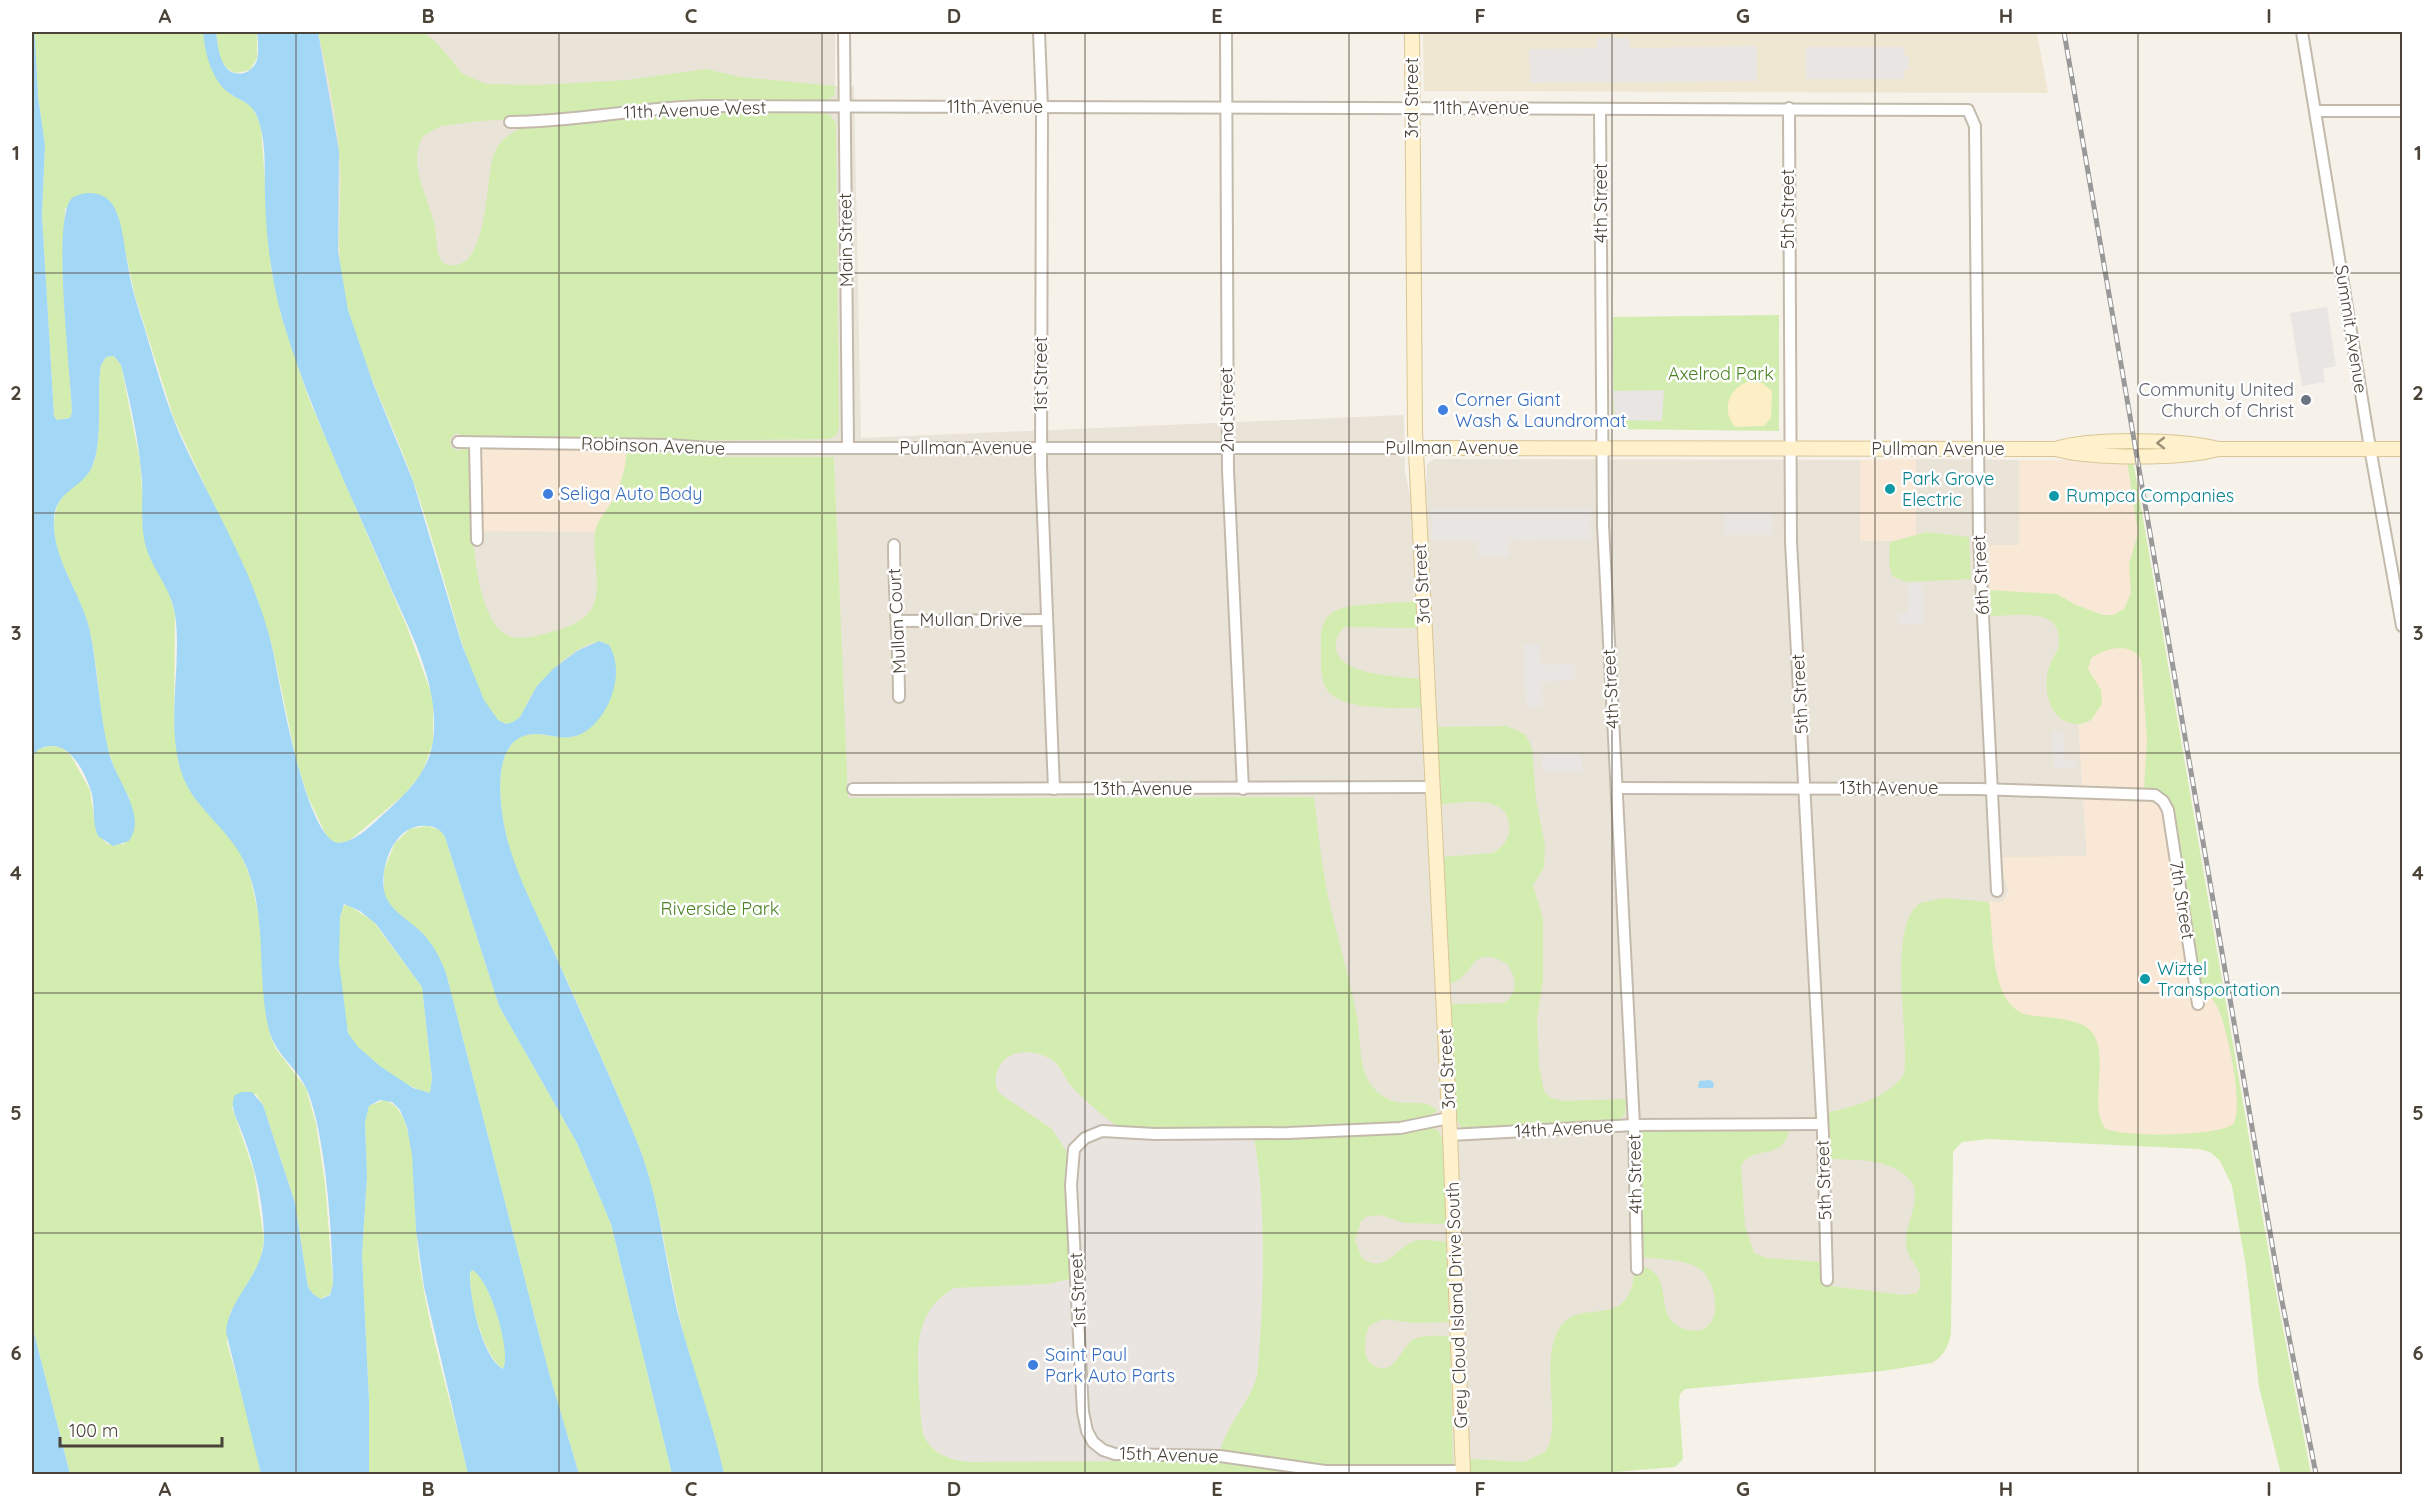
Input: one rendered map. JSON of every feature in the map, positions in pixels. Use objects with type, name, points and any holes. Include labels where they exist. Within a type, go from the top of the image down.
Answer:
[{"type":"street","name":"Main Street","points":[[844,32],[848,448]]},
{"type":"street","name":"1st Street","points":[[1039,32],[1042,107],[1041,448],[1045,620],[1054,789]]},
{"type":"street","name":"2nd Street","points":[[1226,32],[1228,448],[1243,789]]},
{"type":"street","name":"3rd Street","points":[[1412,32],[1416,448],[1450,1135]]},
{"type":"street","name":"Summit Avenue","points":[[2302,32],[2370,448],[2403,627]]},
{"type":"street","name":"11th Avenue West","points":[[510,122],[679,106],[844,108]]},
{"type":"street","name":"11th Avenue","points":[[844,108],[1789,108],[1958,109],[1972,114]]},
{"type":"street","name":"5th Street","points":[[1789,108],[1791,542],[1822,1124],[1827,1280]]},
{"type":"street","name":"4th Street","points":[[1600,109],[1604,540],[1634,1125],[1637,1269]]},
{"type":"street","points":[[2316,111],[2403,111]]},
{"type":"street","name":"6th Street","points":[[1972,114],[1975,126],[1979,564],[1997,891]]},
{"type":"street","name":"Robinson Avenue","points":[[458,442],[676,445],[710,448],[848,448]]},
{"type":"street","points":[[475,443],[477,540]]},
{"type":"street","name":"Pullman Avenue","points":[[848,448],[2056,449],[2076,443],[2197,443],[2218,449],[2403,449]]},
{"type":"street","name":"Mullan Court","points":[[894,545],[894,614],[899,630],[899,697]]},
{"type":"street","name":"Mullan Drive","points":[[897,621],[1045,620]]},
{"type":"street","name":"13th Avenue","points":[[853,789],[1432,787]]},
{"type":"street","name":"13th Avenue","points":[[1617,788],[1992,789],[2134,793],[2150,794],[2160,798]]},
{"type":"street","name":"7th Street","points":[[2160,798],[2166,804],[2169,813],[2198,1005]]},
{"type":"street","name":"1st Street","points":[[1093,1442],[1087,1431],[1083,1412],[1071,1185],[1072,1154],[1082,1140],[1106,1131],[1155,1134],[1306,1132],[1400,1128],[1449,1118]]},
{"type":"street","name":"14th Avenue","points":[[1450,1135],[1634,1125],[1822,1124]]},
{"type":"street","name":"Grey Cloud Island Drive South","points":[[1450,1135],[1463,1473]]},
{"type":"street","name":"15th Avenue","points":[[1093,1442],[1103,1450],[1119,1455],[1220,1456],[1325,1471],[1463,1473]]},
{"type":"shaded area","points":[[318,32],[835,32],[835,86],[854,86],[861,438],[1404,415],[1405,472],[1413,510],[1441,1086],[1455,1474],[1310,1474],[1273,1468],[1243,797],[847,798],[834,457],[724,457],[679,450],[640,532],[615,661],[522,713],[340,269]]},
{"type":"shaded area","points":[[1423,32],[2037,32],[2048,93],[1424,91]]},
{"type":"shaded area","points":[[1598,38],[1629,38],[1631,48],[1757,46],[1757,81],[1530,83],[1529,49],[1596,48]]},
{"type":"shaded area","points":[[1806,47],[1904,47],[1905,56],[1909,57],[1909,69],[1904,70],[1904,79],[1806,79]]},
{"type":"shaded area","points":[[2327,307],[2336,366],[2323,369],[2325,382],[2302,386],[2290,313]]},
{"type":"shaded area","points":[[1664,390],[1662,421],[1615,420],[1613,391]]},
{"type":"shaded area","points":[[485,447],[640,448],[640,532],[481,531],[480,452]]},
{"type":"shaded area","points":[[1434,459],[1860,460],[1861,541],[1916,541],[1916,459],[2019,460],[2019,545],[1988,546],[1991,606],[2071,606],[2087,857],[2003,857],[2004,876],[2009,890],[2004,901],[1996,904],[1989,902],[1939,904],[1940,1352],[1640,1353],[1640,1466],[1470,1466],[1425,506],[1427,464]]},
{"type":"shaded area","points":[[1916,459],[1916,541],[1860,541],[1860,460]]},
{"type":"shaded area","points":[[2019,460],[2132,460],[2248,1134],[1940,1135],[1987,904],[1989,901],[2001,903],[2009,893],[2004,876],[2003,857],[2087,856],[2071,606],[1991,606],[1988,545],[2019,545]]},
{"type":"shaded area","points":[[1590,508],[1591,540],[1509,541],[1509,557],[1478,557],[1477,541],[1432,541],[1431,509]]},
{"type":"shaded area","points":[[1724,512],[1773,512],[1773,535],[1724,535]]},
{"type":"shaded area","points":[[1907,583],[1922,583],[1925,624],[1899,625],[1898,613],[1908,612]]},
{"type":"shaded area","points":[[1523,644],[1540,644],[1541,665],[1575,664],[1575,680],[1542,682],[1543,707],[1526,708]]},
{"type":"shaded area","points":[[2052,731],[2063,731],[2065,760],[2075,760],[2076,767],[2054,768]]},
{"type":"shaded area","points":[[1542,753],[1582,753],[1582,772],[1542,772]]},
{"type":"shaded area","points":[[1243,797],[1273,1468],[914,1462],[886,798]]},
{"type":"green space","points":[[34,32],[203,32],[214,75],[230,94],[252,106],[261,126],[271,268],[281,315],[309,399],[407,627],[433,698],[433,743],[422,773],[405,794],[349,841],[338,843],[328,839],[308,797],[297,763],[272,645],[258,601],[174,419],[135,296],[119,223],[65,208],[63,270],[72,412],[70,418],[57,420],[54,416],[42,215],[45,145],[38,96]]},
{"type":"green space","points":[[216,32],[257,32],[257,58],[250,70],[237,73],[226,67],[220,57]]},
{"type":"green space","name":"Riverside Park","points":[[318,32],[423,32],[437,43],[463,74],[486,84],[538,85],[627,80],[706,69],[740,77],[835,86],[834,96],[824,102],[480,121],[441,126],[423,136],[417,156],[419,176],[434,224],[438,253],[442,261],[449,265],[462,263],[472,254],[483,220],[494,154],[505,138],[523,127],[712,109],[823,112],[830,115],[836,123],[839,427],[837,435],[829,439],[674,441],[468,438],[456,433],[450,439],[451,447],[459,451],[467,447],[470,451],[474,550],[485,603],[494,623],[507,635],[517,638],[532,637],[567,627],[580,621],[590,612],[597,587],[594,547],[596,528],[619,485],[625,467],[627,448],[679,450],[724,457],[834,457],[848,798],[1314,797],[1329,901],[1354,1001],[1362,1062],[1367,1079],[1381,1095],[1390,1100],[1423,1103],[1437,1110],[1429,1118],[1398,1124],[1302,1128],[1123,1127],[1111,1122],[1098,1111],[1068,1082],[1059,1067],[1046,1056],[1023,1052],[1009,1056],[999,1067],[997,1090],[1052,1129],[1067,1152],[1064,1181],[1070,1279],[1048,1284],[954,1288],[931,1308],[925,1320],[921,1332],[918,1360],[920,1413],[924,1436],[932,1448],[949,1458],[970,1462],[1204,1461],[1310,1474],[724,1474],[682,1328],[645,1164],[607,1071],[520,879],[507,840],[501,806],[501,770],[506,754],[514,742],[533,734],[571,737],[589,728],[599,718],[612,693],[615,665],[604,642],[595,642],[585,646],[565,659],[546,677],[531,696],[520,717],[511,723],[504,723],[495,718],[478,688],[418,494],[362,353],[348,310],[339,257],[339,149],[329,82]]},
{"type":"green space","name":"Axelrod Park","points":[[1779,315],[1779,431],[1613,429],[1613,317]]},
{"type":"green space","points":[[114,356],[121,365],[140,461],[146,546],[168,589],[175,613],[174,720],[179,765],[237,846],[250,876],[259,917],[270,1035],[276,1049],[306,1088],[316,1124],[325,1183],[333,1284],[330,1294],[320,1299],[308,1287],[295,1203],[263,1105],[256,1094],[232,1107],[254,1172],[264,1240],[260,1262],[230,1313],[227,1343],[250,1424],[261,1474],[70,1474],[32,1325],[32,758],[38,749],[50,746],[61,747],[71,756],[90,790],[96,831],[107,844],[124,844],[130,799],[118,778],[110,756],[101,711],[92,641],[86,618],[59,555],[54,529],[57,506],[61,499],[89,472],[93,465],[97,444],[101,365],[106,357]]},
{"type":"green space","points":[[2127,460],[2133,460],[2272,1272],[2311,1474],[2281,1474],[2259,1387],[2246,1267],[2232,1186],[2220,1161],[2210,1152],[2199,1149],[1988,1139],[1962,1142],[1953,1152],[1951,1333],[1945,1350],[1932,1363],[1883,1371],[1685,1389],[1680,1394],[1679,1403],[1683,1459],[1675,1467],[1591,1474],[1470,1474],[1470,1459],[1524,1462],[1545,1452],[1552,1427],[1551,1360],[1553,1344],[1559,1329],[1567,1319],[1578,1314],[1612,1309],[1622,1303],[1630,1293],[1634,1275],[1641,1274],[1641,1266],[1652,1271],[1659,1279],[1666,1309],[1670,1318],[1677,1325],[1689,1330],[1700,1330],[1708,1326],[1713,1318],[1715,1297],[1707,1276],[1700,1269],[1679,1261],[1641,1257],[1639,1136],[1643,1130],[1790,1128],[1781,1146],[1753,1155],[1741,1166],[1745,1226],[1754,1253],[1766,1258],[1821,1262],[1822,1285],[1904,1295],[1917,1293],[1920,1285],[1919,1273],[1906,1245],[1907,1230],[1915,1200],[1913,1184],[1897,1169],[1886,1165],[1863,1160],[1830,1159],[1829,1112],[1860,1104],[1881,1095],[1898,1082],[1904,1074],[1901,983],[1904,934],[1910,916],[1920,903],[1944,898],[1989,902],[1995,965],[2004,995],[2013,1007],[2024,1014],[2076,1022],[2093,1034],[2100,1060],[2098,1106],[2100,1119],[2106,1129],[2116,1132],[2172,1134],[2211,1131],[2226,1128],[2234,1123],[2237,1100],[2230,1052],[2218,1009],[2209,995],[2200,987],[2172,808],[2163,794],[2144,789],[2147,740],[2141,659],[2136,653],[2124,648],[2103,651],[2091,658],[2088,669],[2101,690],[2102,704],[2091,720],[2081,724],[2068,722],[2054,711],[2048,697],[2047,674],[2059,645],[2055,625],[2038,616],[1991,616],[1990,590],[2057,594],[2076,605],[2103,615],[2113,615],[2124,609],[2131,593],[2129,564],[2138,533]]},
{"type":"green space","points":[[1927,532],[1969,537],[1971,579],[1907,582],[1892,576],[1889,563],[1890,542]]},
{"type":"green space","points":[[1417,601],[1419,628],[1345,627],[1338,636],[1336,648],[1340,657],[1347,664],[1358,669],[1371,673],[1421,679],[1422,708],[1382,708],[1353,704],[1340,700],[1330,693],[1324,684],[1322,675],[1321,632],[1330,614],[1353,606]]},
{"type":"green space","points":[[1507,726],[1525,734],[1532,748],[1536,800],[1545,845],[1544,868],[1533,885],[1543,919],[1543,980],[1537,1019],[1539,1066],[1544,1091],[1551,1098],[1563,1101],[1626,1099],[1625,1114],[1619,1120],[1469,1129],[1461,1127],[1455,1117],[1450,1004],[1504,1003],[1514,989],[1514,978],[1506,963],[1485,957],[1474,963],[1458,980],[1449,984],[1442,857],[1493,853],[1504,843],[1509,830],[1508,818],[1503,810],[1494,805],[1484,802],[1460,802],[1440,805],[1436,727]]},
{"type":"green space","points":[[427,826],[440,830],[445,837],[499,1006],[577,1143],[611,1224],[672,1474],[579,1474],[549,1373],[446,973],[426,937],[390,906],[384,894],[384,870],[395,843],[410,829]]},
{"type":"green space","points":[[346,904],[373,921],[422,987],[432,1078],[430,1093],[410,1086],[387,1072],[357,1047],[351,1039],[347,1029],[341,992],[338,947],[341,912]]},
{"type":"green space","points":[[384,1100],[395,1106],[409,1135],[423,1288],[468,1474],[369,1474],[369,1400],[362,1255],[367,1176],[365,1122],[369,1106]]},
{"type":"green space","points":[[1432,1128],[1438,1130],[1442,1139],[1446,1224],[1405,1223],[1380,1215],[1366,1217],[1361,1221],[1355,1240],[1362,1258],[1377,1264],[1412,1242],[1425,1240],[1446,1242],[1449,1322],[1414,1323],[1383,1319],[1369,1326],[1365,1349],[1371,1364],[1381,1368],[1388,1367],[1398,1359],[1411,1341],[1417,1338],[1450,1336],[1453,1463],[1447,1466],[1336,1467],[1220,1452],[1257,1376],[1263,1225],[1254,1138]]},
{"type":"green space","points":[[471,1271],[475,1271],[481,1278],[493,1303],[505,1348],[503,1369],[489,1352],[478,1324],[471,1294]]},
{"type":"sand","points":[[1747,382],[1762,383],[1772,391],[1771,418],[1764,426],[1735,427],[1728,414],[1731,395]]},
{"type":"water","points":[[32,32],[34,32],[35,39],[38,96],[45,145],[42,215],[54,416],[57,420],[70,418],[72,412],[64,299],[63,235],[66,212],[72,198],[77,195],[94,193],[109,200],[116,212],[134,295],[169,408],[192,462],[256,595],[273,651],[288,725],[305,788],[315,815],[326,834],[338,843],[358,836],[416,780],[431,752],[434,719],[432,697],[420,654],[316,415],[282,318],[270,257],[261,128],[256,113],[250,106],[229,93],[213,73],[207,57],[203,32],[216,32],[225,66],[230,71],[244,73],[254,66],[258,57],[257,32],[318,32],[339,151],[338,251],[348,310],[373,383],[413,481],[462,645],[484,700],[498,720],[506,724],[513,722],[520,717],[537,686],[553,669],[577,651],[599,641],[609,645],[614,656],[616,669],[612,696],[606,708],[589,729],[572,737],[527,735],[515,741],[507,752],[500,782],[503,816],[512,856],[523,884],[607,1072],[645,1164],[656,1205],[677,1310],[724,1474],[672,1474],[611,1224],[577,1143],[499,1006],[445,837],[438,829],[427,826],[406,831],[398,838],[387,858],[383,880],[384,890],[395,910],[429,941],[438,954],[446,973],[549,1373],[579,1474],[468,1474],[424,1287],[416,1230],[412,1155],[407,1127],[400,1110],[392,1102],[380,1100],[369,1106],[365,1122],[367,1176],[362,1255],[369,1400],[369,1474],[261,1474],[226,1332],[233,1308],[258,1264],[264,1239],[257,1183],[246,1143],[234,1113],[235,1095],[252,1092],[263,1105],[295,1203],[308,1287],[321,1299],[330,1295],[333,1284],[324,1160],[308,1092],[304,1083],[275,1045],[268,1026],[263,987],[260,927],[247,868],[231,840],[191,793],[179,764],[174,727],[177,651],[175,614],[170,596],[153,564],[144,539],[141,465],[121,365],[114,356],[106,357],[101,365],[99,433],[95,459],[86,476],[63,497],[55,510],[54,519],[62,562],[90,631],[109,753],[133,809],[134,831],[129,841],[113,846],[98,836],[90,787],[78,763],[66,750],[59,747],[45,747],[37,751],[32,758]],"holes":[[[344,904],[360,911],[376,924],[422,987],[432,1078],[430,1093],[413,1088],[380,1066],[358,1047],[348,1033],[339,962],[340,917]],[[472,1270],[486,1287],[498,1316],[504,1348],[503,1369],[489,1353],[478,1326],[470,1283]]]},
{"type":"water","points":[[1710,1080],[1714,1083],[1713,1088],[1698,1088],[1699,1081]]},
{"type":"water","points":[[32,1325],[70,1474],[32,1474]]},
{"type":"railway","points":[[2064,32],[2281,1296],[2316,1474]]},
{"type":"place","name":"Community United Church of Christ","points":[[2306,400]]},
{"type":"place","name":"Corner Giant Wash & Laundromat","points":[[1443,410]]},
{"type":"place","name":"Park Grove Electric","points":[[1890,489]]},
{"type":"place","name":"Seliga Auto Body","points":[[548,494]]},
{"type":"place","name":"Rumpca Companies","points":[[2054,496]]},
{"type":"place","name":"Wiztel Transportation","points":[[2145,979]]},
{"type":"place","name":"Saint Paul Park Auto Parts","points":[[1033,1365]]}]
